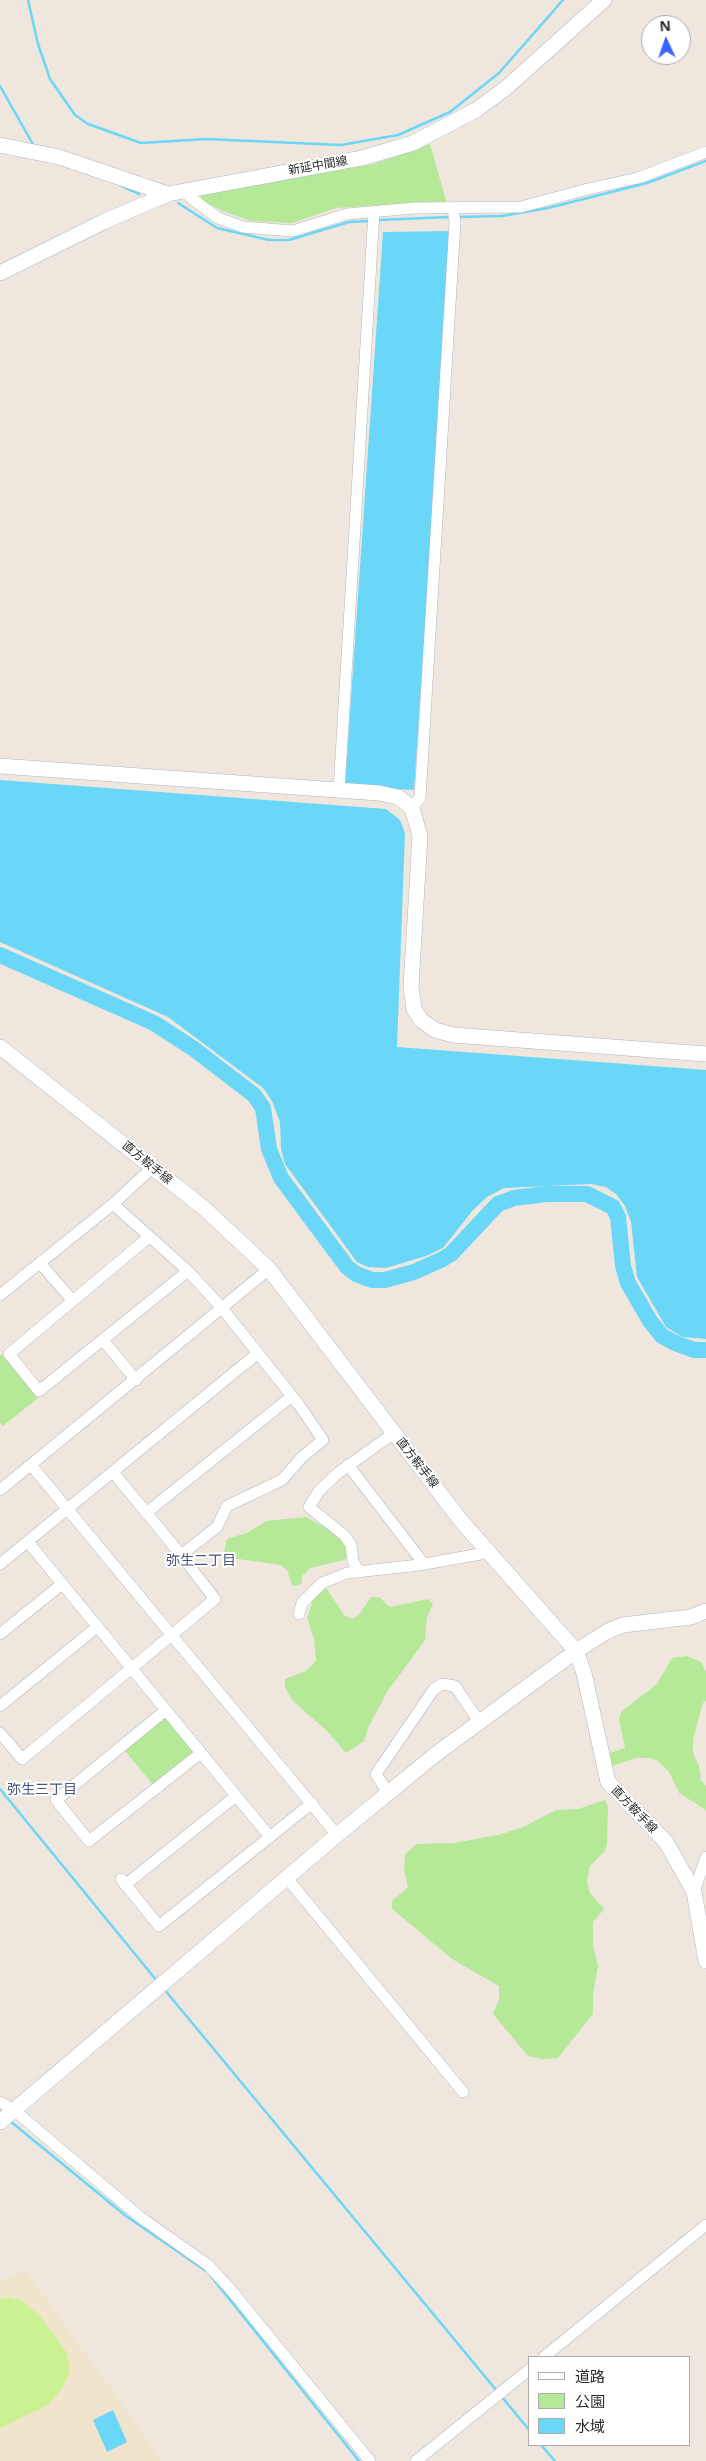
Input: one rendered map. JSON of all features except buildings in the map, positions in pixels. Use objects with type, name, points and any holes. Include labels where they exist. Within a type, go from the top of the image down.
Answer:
[{"type":"street","name":"新延中間線","points":[[0,273],[103,222],[168,194],[347,161],[412,143],[476,110],[506,88],[604,0]]},
{"type":"street","points":[[0,145],[59,157],[168,194]]},
{"type":"street","points":[[185,190],[191,198],[218,218],[243,226],[282,232],[301,229],[340,216],[374,212],[415,208],[521,207],[638,178],[706,152]]},
{"type":"street","points":[[412,808],[420,798],[454,231],[453,209]]},
{"type":"street","points":[[339,790],[374,212]]},
{"type":"street","points":[[0,766],[339,790],[398,796],[412,808],[420,836],[411,987],[414,1009],[421,1020],[435,1030],[453,1036],[706,1054]]},
{"type":"street","name":"直方鞍手線","points":[[0,1048],[206,1210],[269,1269],[462,1522],[576,1651],[584,1673],[608,1782],[666,1842],[694,1892],[706,1961]]},
{"type":"street","points":[[0,1295],[113,1204],[152,1168]]},
{"type":"street","points":[[113,1204],[188,1271],[222,1308],[292,1396],[322,1440],[302,1457],[282,1480],[227,1506],[217,1528],[182,1555]]},
{"type":"street","points":[[149,1237],[9,1354],[39,1391],[188,1271]]},
{"type":"street","points":[[40,1263],[73,1301]]},
{"type":"street","points":[[0,1490],[269,1269]]},
{"type":"street","points":[[103,1340],[136,1380]]},
{"type":"street","points":[[0,1564],[258,1353]]},
{"type":"street","points":[[146,1513],[292,1396]]},
{"type":"street","points":[[360,1572],[353,1562],[351,1545],[345,1536],[309,1507],[319,1491],[348,1465],[394,1433]]},
{"type":"street","points":[[31,1465],[173,1634],[337,1835]]},
{"type":"street","points":[[348,1465],[424,1564]]},
{"type":"street","points":[[0,1733],[22,1759],[215,1599],[182,1555],[113,1472]]},
{"type":"street","points":[[28,1542],[270,1836]]},
{"type":"street","points":[[299,1614],[302,1603],[322,1583],[347,1573],[424,1564],[480,1554],[485,1547]]},
{"type":"street","points":[[0,1634],[62,1584]]},
{"type":"street","points":[[0,2122],[286,1877],[388,1793],[576,1651],[608,1631],[623,1625],[704,1614]]},
{"type":"street","points":[[0,1706],[97,1626]]},
{"type":"street","points":[[388,1793],[376,1774],[434,1689],[442,1684],[455,1686],[480,1723]]},
{"type":"street","points":[[166,1710],[56,1800],[90,1842],[202,1753]]},
{"type":"street","points":[[236,1796],[123,1882],[159,1926],[312,1803]]},
{"type":"street","points":[[694,1892],[706,1857]]},
{"type":"street","points":[[286,1877],[463,2092]]},
{"type":"street","points":[[0,2102],[14,2110],[140,2217],[208,2265],[238,2298],[370,2461]]},
{"type":"street","points":[[545,2356],[706,2225]]},
{"type":"street","points":[[416,2461],[528,2371]]},
{"type":"shaded area","points":[[26,2271],[162,2461],[0,2461],[0,2283]]},
{"type":"green space","points":[[430,144],[447,204],[427,202],[336,208],[292,223],[251,221],[223,211],[203,201],[200,195],[374,164]]},
{"type":"green space","points":[[2,1354],[38,1398],[3,1426],[0,1423],[0,1356]]},
{"type":"green space","points":[[306,1517],[347,1540],[348,1547],[347,1558],[310,1568],[302,1576],[302,1583],[295,1586],[292,1585],[287,1570],[281,1565],[231,1558],[224,1554],[226,1541],[229,1538],[247,1533],[266,1521]]},
{"type":"green space","points":[[325,1586],[344,1615],[352,1619],[359,1615],[371,1597],[379,1597],[390,1607],[428,1599],[433,1604],[427,1618],[425,1640],[387,1692],[368,1728],[364,1741],[346,1753],[329,1733],[292,1700],[285,1687],[285,1679],[306,1671],[316,1661],[314,1639],[307,1618],[314,1597]]},
{"type":"green space","points":[[687,1656],[701,1662],[706,1672],[706,1701],[703,1703],[693,1739],[693,1753],[699,1766],[701,1780],[706,1786],[706,1810],[679,1793],[669,1772],[658,1761],[650,1758],[636,1758],[609,1767],[604,1755],[625,1748],[619,1719],[622,1711],[657,1684],[672,1658]]},
{"type":"green space","points":[[165,1718],[194,1752],[154,1786],[125,1751]]},
{"type":"green space","points":[[605,1800],[608,1807],[607,1843],[605,1851],[590,1866],[587,1881],[590,1893],[604,1909],[593,1922],[593,1945],[598,1966],[593,1995],[593,2014],[558,2058],[543,2059],[528,2056],[493,2014],[499,2000],[499,1986],[452,1959],[392,1909],[392,1901],[408,1887],[404,1870],[405,1854],[417,1844],[454,1843],[498,1835],[521,1828],[556,1810],[578,1809]]},
{"type":"green space","points":[[8,2297],[22,2301],[39,2315],[67,2353],[70,2370],[64,2386],[48,2405],[0,2428],[0,2299]]},
{"type":"water","points":[[452,231],[414,790],[345,786],[383,232]]},
{"type":"water","points":[[0,780],[386,809],[400,820],[405,833],[397,1047],[706,1070],[706,1339],[682,1337],[666,1327],[637,1277],[631,1222],[625,1206],[616,1194],[606,1187],[591,1184],[504,1188],[487,1197],[473,1210],[443,1248],[426,1256],[386,1268],[368,1267],[357,1262],[285,1164],[281,1149],[280,1122],[272,1101],[263,1088],[168,1017],[0,942]]},
{"type":"water","points":[[113,2410],[127,2442],[107,2452],[93,2420]]},
{"type":"waterway","points":[[28,0],[38,44],[50,79],[75,115],[88,124],[141,143],[206,139],[341,145],[398,135],[450,112],[499,73],[563,0]]},
{"type":"waterway","points":[[0,86],[34,146]]},
{"type":"waterway","points":[[458,217],[502,216],[548,208],[647,183],[706,161]]},
{"type":"waterway","points":[[120,185],[139,194]]},
{"type":"waterway","points":[[178,203],[217,228],[269,240],[289,240],[349,222],[370,221]]},
{"type":"waterway","points":[[378,220],[450,217]]},
{"type":"waterway","points":[[0,955],[154,1023],[194,1049],[254,1095],[263,1108],[269,1149],[281,1178],[347,1267],[356,1274],[372,1280],[385,1280],[414,1272],[441,1260],[451,1254],[498,1204],[514,1198],[546,1194],[587,1194],[613,1207],[618,1217],[623,1266],[628,1283],[650,1321],[662,1336],[675,1343],[694,1350],[706,1350]]},
{"type":"waterway","points":[[0,1789],[157,1981]]},
{"type":"waterway","points":[[164,1989],[497,2391]]},
{"type":"waterway","points":[[10,2121],[126,2216],[206,2271]]},
{"type":"waterway","points":[[210,2275],[359,2461]]},
{"type":"waterway","points":[[502,2397],[528,2429]]},
{"type":"waterway","points":[[542,2446],[555,2461]]},
{"type":"district","name":"弥生二丁目","points":[[201,1561]]},
{"type":"district","name":"弥生三丁目","points":[[42,1790]]}]
